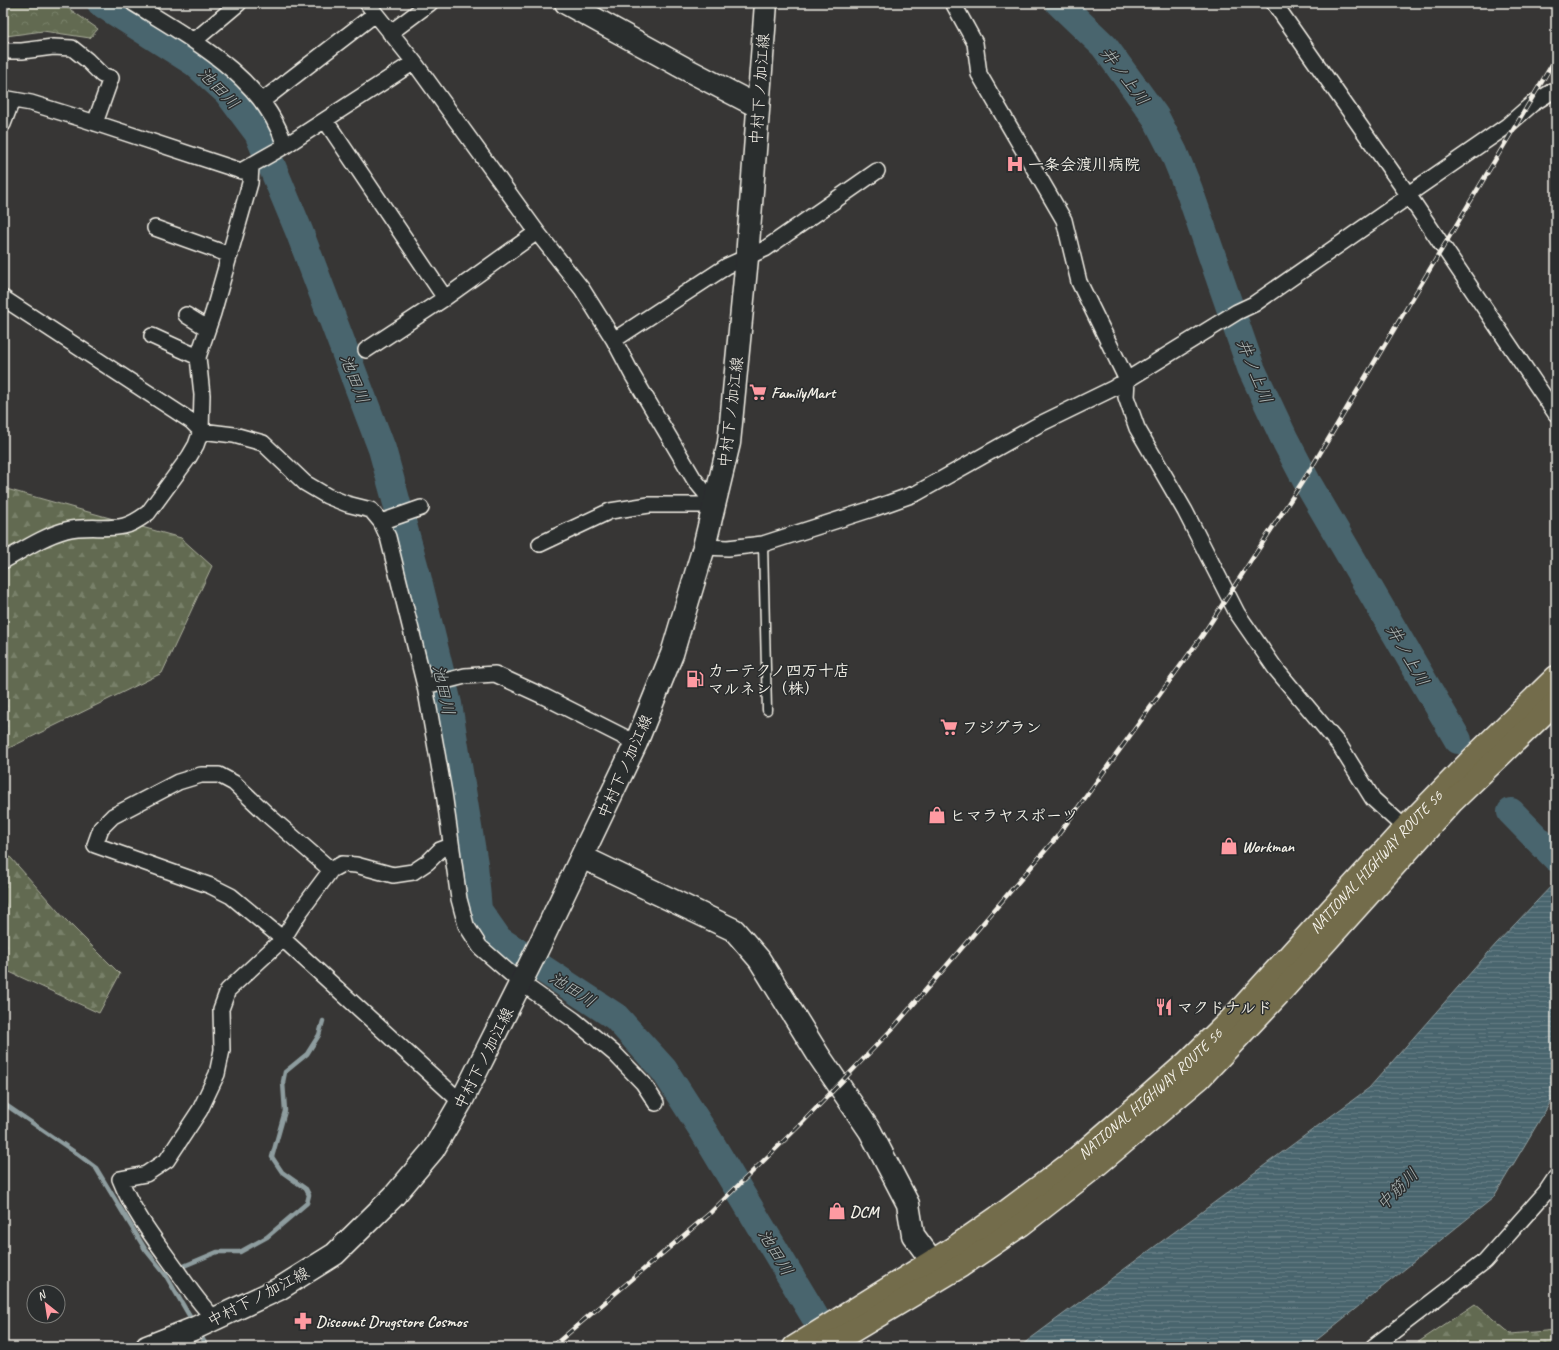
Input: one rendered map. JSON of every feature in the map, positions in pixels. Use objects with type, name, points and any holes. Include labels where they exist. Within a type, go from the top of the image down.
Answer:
[{"type":"highway","name":"NATIONAL HIGHWAY ROUTE 56","points":[[794,1347],[854,1320],[938,1269],[953,1248],[1072,1162],[1186,1063],[1236,1014],[1405,828],[1476,754],[1556,677]]},
{"type":"highway","name":"NATIONAL HIGHWAY ROUTE 56","points":[[938,1269],[961,1266],[1028,1220],[1090,1171],[1200,1078],[1275,998],[1453,801],[1556,702]]},
{"type":"highway","name":"NATIONAL HIGHWAY ROUTE 56","points":[[826,1347],[854,1320]]},
{"type":"main road","points":[[566,3],[684,68],[757,106]]},
{"type":"main road","name":"中村下ノ加江線","points":[[147,1347],[215,1319],[279,1289],[335,1254],[394,1196],[429,1155],[462,1102],[636,743],[672,654],[704,547],[729,444],[747,258],[757,106],[766,3]]},
{"type":"main road","points":[[582,857],[734,930],[759,959],[819,1056],[870,1131],[908,1204],[913,1235],[938,1269]]},
{"type":"street","points":[[133,3],[192,40],[235,73],[249,86],[262,101],[282,135],[285,146]]},
{"type":"street","points":[[192,40],[201,35],[239,3]]},
{"type":"street","points":[[390,33],[430,3]]},
{"type":"street","points":[[953,3],[975,43],[979,74],[1064,220],[1078,282],[1126,380],[1126,397],[1137,428],[1185,511],[1237,613],[1275,668],[1340,746],[1373,799],[1405,828]]},
{"type":"street","points":[[1274,3],[1408,195],[1556,414]]},
{"type":"street","points":[[262,101],[371,9],[414,62],[537,232],[582,289],[614,340],[633,376],[694,479],[715,505]]},
{"type":"street","points":[[3,51],[22,51],[53,47],[72,48],[102,75],[111,78],[95,123]]},
{"type":"street","points":[[3,124],[8,99],[31,104],[95,123],[241,171],[285,146],[414,62]]},
{"type":"street","points":[[704,547],[728,548],[763,544],[917,493],[1031,428],[1114,388],[1231,316],[1254,304],[1507,126],[1532,104],[1556,89]]},
{"type":"street","points":[[324,120],[445,298]]},
{"type":"street","points":[[3,561],[64,530],[74,528],[124,526],[139,520],[148,513],[189,457],[201,431],[202,395],[198,357],[213,313],[250,183],[251,166]]},
{"type":"street","points":[[614,340],[727,266],[765,249],[877,171]]},
{"type":"street","points":[[155,228],[230,255]]},
{"type":"street","points":[[366,350],[445,298],[537,232]]},
{"type":"street","points":[[3,298],[191,421],[201,431],[234,435],[263,443],[305,483],[327,496],[347,504],[371,510],[381,522],[388,537],[425,686],[444,793],[459,900],[466,925],[480,947],[615,1054],[643,1083],[656,1103]]},
{"type":"street","points":[[186,315],[208,328]]},
{"type":"street","points":[[152,336],[198,357]]},
{"type":"street","points":[[540,544],[610,511],[649,505],[715,505]]},
{"type":"street","points":[[381,522],[421,508]]},
{"type":"street","points":[[425,686],[465,676],[495,674],[545,697],[636,743]]},
{"type":"street","points":[[331,870],[270,817],[234,783],[219,775],[201,775],[178,782],[114,816],[101,828],[95,845],[211,886],[231,896],[283,939],[462,1102]]},
{"type":"street","points":[[215,1319],[204,1308],[156,1242],[128,1199],[120,1179],[146,1174],[167,1160],[200,1110],[217,1074],[222,1050],[221,1009],[228,990],[283,939],[299,913],[331,870],[342,864],[356,864],[393,875],[413,872],[428,862],[440,850],[451,846]]},
{"type":"street","points":[[1373,1347],[1485,1261],[1546,1192],[1556,1177]]},
{"type":"lane","points":[[763,544],[767,710]]},
{"type":"green space","points":[[3,3],[61,3],[98,29],[90,38],[43,31],[6,36],[3,35]]},
{"type":"green space","points":[[3,488],[181,538],[212,566],[162,673],[3,751]]},
{"type":"green space","points":[[3,849],[65,919],[120,974],[99,1013],[3,969]]},
{"type":"green space","points":[[1475,1304],[1511,1334],[1556,1330],[1556,1347],[1411,1347]]},
{"type":"water","name":"中筋川","points":[[1556,881],[1556,1093],[1493,1198],[1308,1347],[1019,1347],[1369,1088],[1496,944]]},
{"type":"waterway","name":"池田川","points":[[101,3],[195,63],[228,93],[258,133],[299,231],[382,449],[417,576],[448,704],[474,864],[478,910],[499,940],[616,1017],[664,1070],[704,1132],[833,1347]]},
{"type":"waterway","name":"井ノ上川","points":[[1059,3],[1104,46],[1155,116],[1174,153],[1189,190],[1251,368],[1284,438],[1307,482],[1458,740]]},
{"type":"waterway","name":"井ノ上川","points":[[1511,812],[1556,858]]},
{"type":"waterway","points":[[165,1274],[217,1252],[240,1252],[267,1237],[307,1203],[309,1195],[306,1189],[282,1172],[272,1157],[285,1111],[283,1082],[285,1072],[307,1054],[319,1035],[323,1021]]},
{"type":"waterway","points":[[3,1103],[96,1168],[145,1249],[165,1274],[193,1322]]},
{"type":"waterway","points":[[199,1332],[207,1347]]},
{"type":"railway","points":[[552,1347],[709,1214],[801,1124],[894,1027],[1056,838],[1202,636],[1310,470],[1556,58]]},
{"type":"place","name":"一条会渡川病院","points":[[1015,164]]},
{"type":"place","name":"FamilyMart","points":[[758,392]]},
{"type":"place","name":"カーテクノ四万十店 マルネン（株）","points":[[695,679]]},
{"type":"place","name":"フジグラン","points":[[949,727]]},
{"type":"place","name":"ヒマラヤスポーツ","points":[[937,815]]},
{"type":"place","name":"Workman","points":[[1229,846]]},
{"type":"place","name":"マクドナルド","points":[[1164,1007]]},
{"type":"place","name":"DCM","points":[[837,1211]]},
{"type":"place","name":"Discount Drugstore Cosmos","points":[[303,1321]]}]
